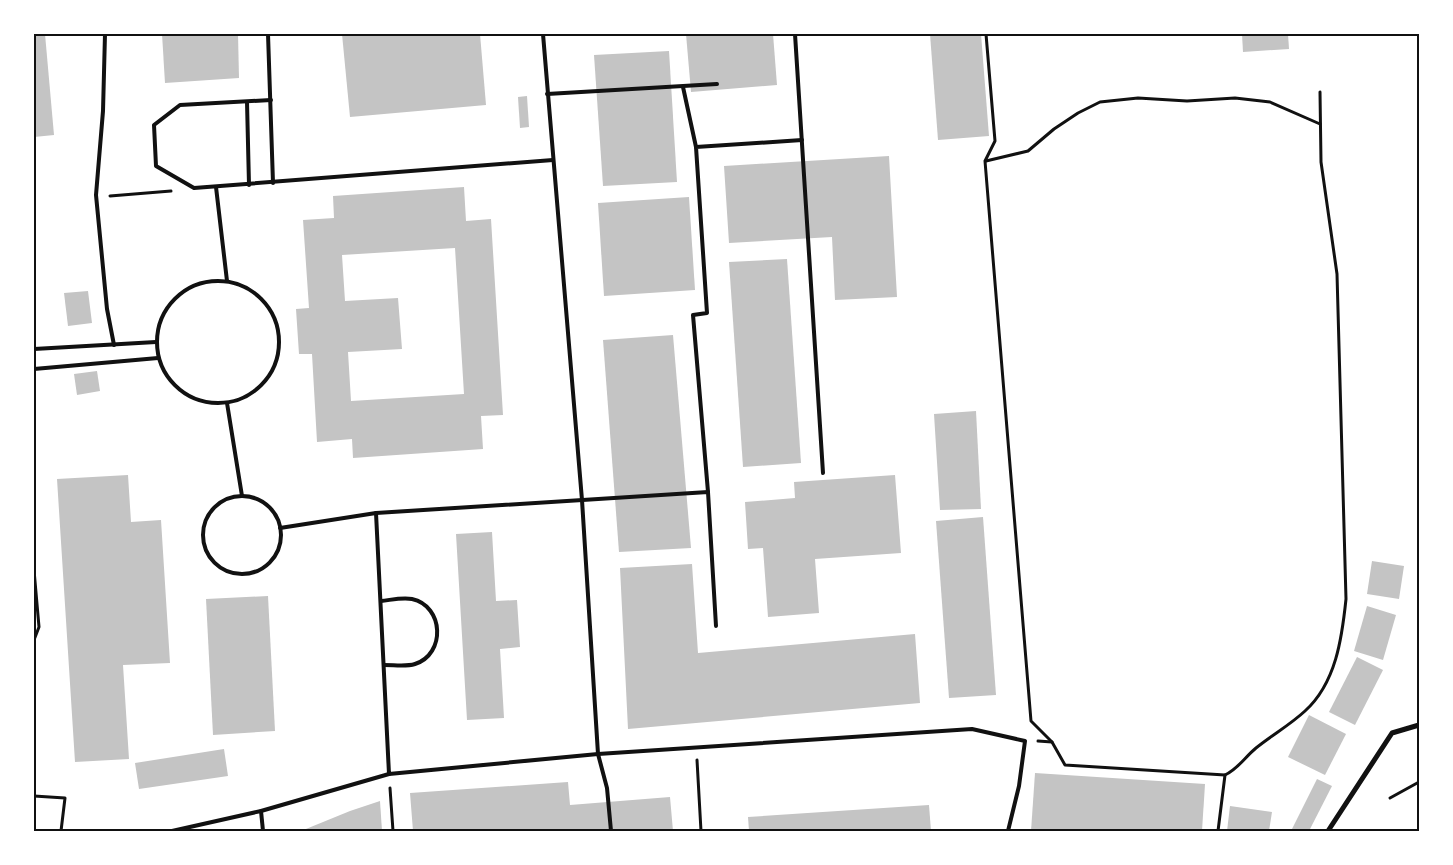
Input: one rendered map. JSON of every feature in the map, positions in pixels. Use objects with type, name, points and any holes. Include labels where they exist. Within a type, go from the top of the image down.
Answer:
[{"type":"street","points":[[1328,831],[1392,733],[1419,725]]},
{"type":"lane","points":[[105,34],[103,111],[96,195],[107,309],[114,345]]},
{"type":"lane","points":[[268,34],[273,182]]},
{"type":"lane","points":[[543,34],[582,500],[598,754],[608,788],[611,831]]},
{"type":"lane","points":[[795,34],[823,473]]},
{"type":"lane","points":[[548,94],[717,84]]},
{"type":"lane","points":[[683,87],[696,147],[707,313],[693,315],[708,492],[716,626]]},
{"type":"lane","points":[[270,100],[180,105],[154,125],[156,166],[194,188],[553,160]]},
{"type":"lane","points":[[246,102],[249,185]]},
{"type":"lane","points":[[696,147],[802,140]]},
{"type":"lane","points":[[216,187],[227,281]]},
{"type":"lane","points":[[227,281],[244,287],[266,304],[275,321],[279,341],[277,357],[269,376],[254,392],[241,399],[227,403],[208,403],[195,400],[172,384],[158,358],[156,342],[160,322],[168,307],[182,292],[205,282],[227,281]]},
{"type":"lane","points":[[34,349],[156,342]]},
{"type":"lane","points":[[34,369],[158,358]]},
{"type":"lane","points":[[227,403],[242,496]]},
{"type":"lane","points":[[280,528],[376,513],[708,492]]},
{"type":"lane","points":[[242,496],[252,497],[270,508],[276,516],[281,538],[278,551],[270,562],[260,570],[248,574],[235,573],[218,564],[206,549],[203,536],[205,524],[211,512],[220,503],[242,496]]},
{"type":"lane","points":[[376,513],[389,774]]},
{"type":"lane","points":[[381,601],[403,598],[423,604],[436,620],[438,630],[432,651],[425,659],[405,666],[384,665]]},
{"type":"lane","points":[[172,831],[262,811],[389,774],[598,754],[972,729],[1025,741],[1020,786],[1008,831]]},
{"type":"lane","points":[[262,811],[263,831]]},
{"type":"path","points":[[986,34],[995,141],[985,162],[1031,721],[1052,742],[1065,765],[1225,775],[1232,772],[1256,748],[1283,731],[1307,709],[1333,667],[1342,637],[1346,598],[1337,274],[1324,198],[1320,92]]},
{"type":"path","points":[[985,162],[1028,151],[1054,129],[1078,113],[1100,102],[1138,98],[1187,101],[1235,98],[1270,102],[1320,124]]},
{"type":"path","points":[[96,195],[194,188]]},
{"type":"path","points":[[34,570],[39,627],[34,640]]},
{"type":"path","points":[[696,748],[701,831]]},
{"type":"path","points":[[389,774],[393,831]]},
{"type":"path","points":[[1218,831],[1225,775]]},
{"type":"path","points":[[1390,798],[1419,782]]},
{"type":"path","points":[[34,796],[65,798],[61,831]]},
{"type":"building","points":[[34,34],[45,34],[54,135],[34,137]]},
{"type":"building","points":[[162,34],[238,34],[239,78],[165,83]]},
{"type":"building","points":[[342,34],[480,34],[486,105],[350,117]]},
{"type":"building","points":[[686,34],[773,34],[777,85],[691,92]]},
{"type":"building","points":[[930,34],[981,34],[989,136],[938,140]]},
{"type":"building","points":[[1242,34],[1288,34],[1289,49],[1243,52]]},
{"type":"building","points":[[669,51],[677,182],[603,186],[594,55]]},
{"type":"building","points":[[527,96],[529,127],[520,128],[518,97]]},
{"type":"building","points":[[889,156],[897,297],[835,300],[832,237],[729,243],[724,166]]},
{"type":"building","points":[[464,187],[466,221],[491,219],[503,415],[481,416],[483,449],[353,458],[352,439],[317,442],[312,354],[299,354],[296,309],[309,308],[303,220],[334,218],[333,196]],"holes":[[[455,248],[464,394],[351,401],[348,352],[402,349],[398,298],[345,301],[342,255]]]},
{"type":"building","points":[[689,197],[695,290],[604,296],[598,203]]},
{"type":"building","points":[[787,259],[801,463],[743,467],[729,262]]},
{"type":"building","points":[[88,291],[92,323],[68,326],[64,293]]},
{"type":"building","points":[[673,335],[691,548],[619,552],[603,340]]},
{"type":"building","points":[[97,371],[100,391],[77,395],[74,374]]},
{"type":"building","points":[[976,411],[981,509],[940,510],[934,414]]},
{"type":"building","points":[[128,475],[131,522],[161,520],[170,663],[123,665],[129,759],[75,762],[57,479]]},
{"type":"building","points":[[895,475],[901,553],[815,559],[819,613],[768,617],[763,548],[748,549],[745,502],[795,498],[794,482]]},
{"type":"building","points":[[983,517],[996,695],[949,698],[936,521]]},
{"type":"building","points":[[492,532],[496,601],[517,600],[520,647],[500,649],[504,718],[467,720],[456,534]]},
{"type":"building","points":[[1372,561],[1404,566],[1399,599],[1367,594]]},
{"type":"building","points":[[692,564],[698,653],[915,634],[920,703],[628,729],[620,568]]},
{"type":"building","points":[[268,596],[275,731],[213,735],[206,599]]},
{"type":"building","points":[[1367,606],[1396,615],[1383,660],[1354,651]]},
{"type":"building","points":[[1357,657],[1383,670],[1355,725],[1329,712]]},
{"type":"building","points":[[1309,715],[1346,734],[1325,775],[1288,757]]},
{"type":"building","points":[[224,749],[228,776],[139,789],[135,763]]},
{"type":"building","points":[[1035,773],[1205,784],[1202,831],[1031,831]]},
{"type":"building","points":[[1317,779],[1332,786],[1309,831],[1291,831]]},
{"type":"building","points":[[568,782],[570,805],[670,797],[673,831],[413,831],[410,793]]},
{"type":"building","points":[[380,801],[382,831],[301,831],[350,811]]},
{"type":"building","points":[[929,805],[931,831],[749,831],[748,817]]},
{"type":"building","points":[[1230,806],[1272,812],[1269,831],[1227,831]]}]
